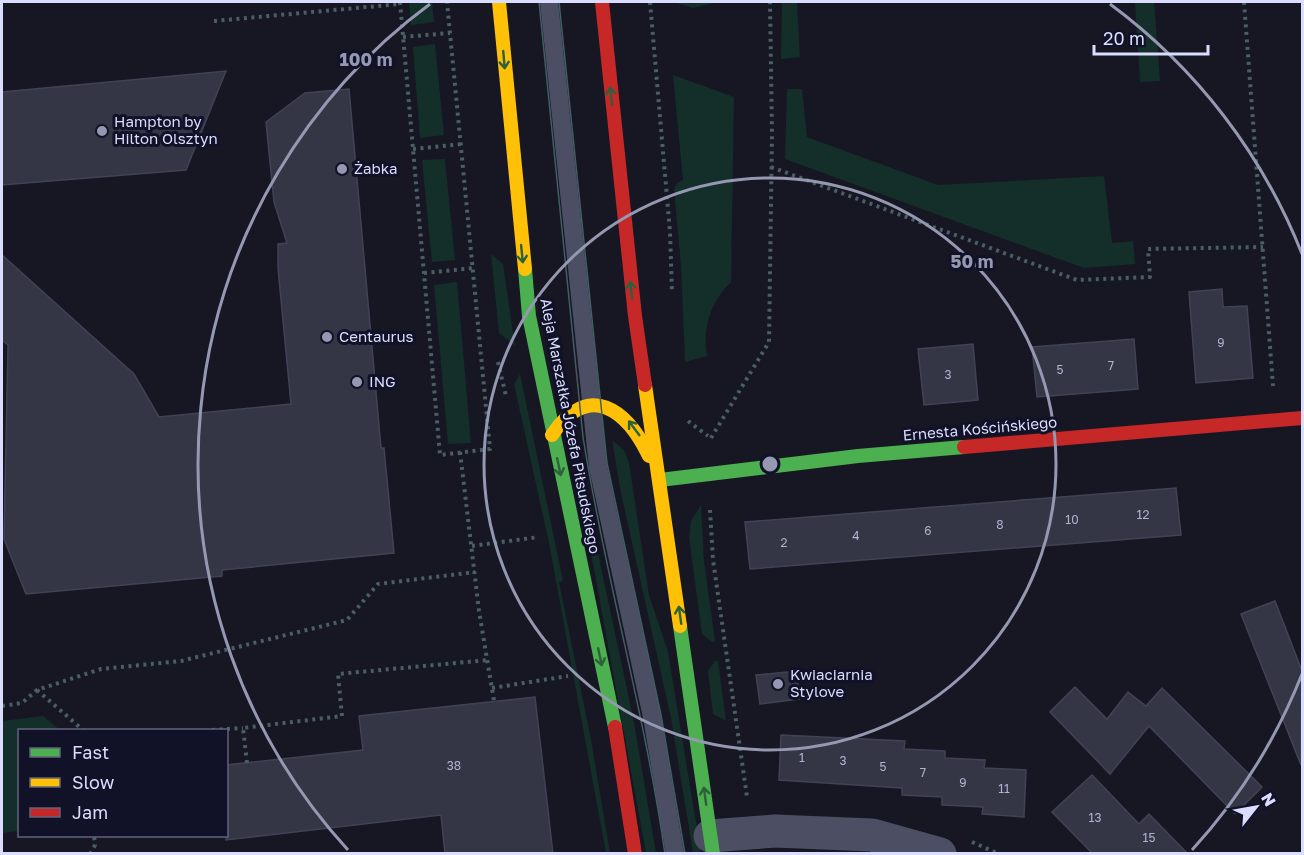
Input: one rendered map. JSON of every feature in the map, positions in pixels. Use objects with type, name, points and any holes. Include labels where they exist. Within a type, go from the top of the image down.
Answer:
[{"type":"street","name":"Aleja Marszałka Józefa Piłsudskiego","points":[[499,2],[529,316],[552,435],[616,732],[635,854]]},
{"type":"street","points":[[602,2],[628,262],[711,845],[775,831],[872,835],[940,854]]},
{"type":"street","points":[[552,435],[560,421],[567,415],[590,406],[614,411],[627,419],[638,433],[660,480]]},
{"type":"street","name":"Ernesta Kościńskiego","points":[[660,480],[858,456],[1302,418]]},
{"type":"lane","points":[[549,2],[590,406],[603,495],[652,717],[675,854]]},
{"type":"path","points":[[214,21],[400,2],[440,455],[490,449],[447,2]]},
{"type":"path","points":[[650,2],[670,232],[672,304]]},
{"type":"path","points":[[711,438],[769,342],[770,2]]},
{"type":"path","points":[[1244,2],[1275,420]]},
{"type":"path","points":[[403,37],[450,33]]},
{"type":"path","points":[[413,149],[462,144]]},
{"type":"path","points":[[771,166],[1077,280],[1150,277],[1148,249],[1263,247]]},
{"type":"path","points":[[424,273],[473,268]]},
{"type":"path","points":[[685,417],[690,424],[711,438],[713,446]]},
{"type":"path","points":[[460,452],[494,701]]},
{"type":"path","points":[[710,502],[713,560],[749,806]]},
{"type":"path","points":[[472,546],[524,539]]},
{"type":"path","points":[[2,706],[22,703],[37,690],[101,669],[181,661],[346,620],[378,584],[475,572]]},
{"type":"path","points":[[228,729],[342,716],[338,674],[488,660]]},
{"type":"path","points":[[492,688],[562,677]]},
{"type":"path","points":[[37,690],[82,729]]},
{"type":"path","points":[[243,728],[247,763]]},
{"type":"path","points":[[90,854],[95,845],[94,837]]},
{"type":"green space","points":[[409,2],[432,2],[434,22],[411,25]]},
{"type":"green space","points":[[673,2],[718,2],[693,8]]},
{"type":"green space","points":[[782,2],[797,2],[800,57],[781,59]]},
{"type":"green space","points":[[1135,2],[1154,2],[1160,81],[1140,82]]},
{"type":"green space","points":[[435,44],[444,135],[420,138],[413,47]]},
{"type":"green space","points":[[673,75],[734,97],[731,282],[713,306],[707,325],[707,356],[685,362],[681,265],[674,190],[677,183],[683,180]]},
{"type":"green space","points":[[787,89],[802,89],[807,137],[938,185],[1104,176],[1112,243],[1133,241],[1135,264],[1084,268],[785,159]]},
{"type":"green space","points":[[445,159],[455,260],[432,262],[422,160]]},
{"type":"green space","points":[[491,254],[503,264],[515,346],[499,333]]},
{"type":"green space","points":[[457,282],[471,443],[448,444],[434,285]]},
{"type":"green space","points":[[520,374],[563,581],[559,582],[591,740],[610,853],[606,853],[549,543],[514,384]]},
{"type":"green space","points":[[612,440],[624,450],[629,463],[649,595],[668,652],[701,853],[693,853],[671,718],[621,493]]},
{"type":"green space","points":[[576,450],[634,722],[656,853],[646,853],[573,455]]},
{"type":"green space","points":[[701,505],[704,561],[715,641],[712,642],[702,634],[689,537],[691,521]]},
{"type":"green space","points":[[715,661],[718,661],[726,721],[713,714],[708,671]]},
{"type":"green space","points":[[43,716],[59,729],[18,729],[18,831],[2,833],[2,721]]},
{"type":"building","name":"Hampton by Hilton Olsztyn","points":[[226,71],[186,170],[2,185],[2,92]]},
{"type":"building","points":[[349,89],[381,448],[384,448],[394,553],[222,570],[222,576],[26,594],[4,539],[8,345],[2,340],[2,255],[134,374],[159,417],[291,404],[278,268],[278,244],[287,243],[274,202],[266,122],[305,93]]},
{"type":"building","points":[[1222,289],[1223,307],[1247,306],[1253,378],[1196,383],[1189,292]]},
{"type":"building","points":[[1134,339],[1138,389],[1037,397],[1032,347]]},
{"type":"building","points":[[973,344],[978,400],[924,405],[918,349]]},
{"type":"building","points":[[1176,488],[1181,535],[750,569],[745,522]]},
{"type":"building","points":[[1275,601],[1302,671],[1301,765],[1241,614]]},
{"type":"building","name":"Kwiaciarnia Stylove","points":[[797,671],[799,699],[760,704],[756,675]]},
{"type":"building","points":[[1075,687],[1107,719],[1128,692],[1146,706],[1162,688],[1262,787],[1235,814],[1149,726],[1110,774],[1050,712]]},
{"type":"building","points":[[535,697],[553,854],[445,854],[441,815],[226,840],[228,837],[228,765],[363,750],[359,716]]},
{"type":"building","points":[[781,735],[905,741],[904,749],[945,751],[945,758],[985,760],[984,768],[1026,770],[1024,817],[982,814],[983,807],[942,805],[942,797],[902,795],[902,788],[779,780]]},
{"type":"building","points":[[1092,775],[1139,824],[1149,814],[1188,854],[1093,854],[1052,812]]},
{"type":"tram line","points":[[539,2],[583,437],[602,541],[647,749],[665,854]]},
{"type":"tram line","points":[[559,2],[607,463],[661,715],[685,854]]},
{"type":"traffic: fast","points":[[525,269],[529,316],[615,727]]},
{"type":"traffic: fast","points":[[660,480],[858,456],[964,447]]},
{"type":"traffic: fast","points":[[680,626],[713,854]]},
{"type":"traffic: slow","points":[[499,2],[525,269]]},
{"type":"traffic: slow","points":[[645,385],[680,626]]},
{"type":"traffic: slow","points":[[552,435],[566,418],[580,409],[593,405],[606,408],[618,415],[630,426],[649,456]]},
{"type":"traffic: jam","points":[[602,2],[635,316],[645,385]]},
{"type":"traffic: jam","points":[[964,447],[1302,418]]},
{"type":"traffic: jam","points":[[615,727],[635,854]]},
{"type":"place","name":"Hampton by Hilton Olsztyn","points":[[102,131]]},
{"type":"place","name":"Żabka","points":[[342,169]]},
{"type":"place","name":"Centaurus","points":[[327,337]]},
{"type":"place","name":"ING","points":[[357,382]]},
{"type":"place","name":"Kwiaciarnia Stylove","points":[[778,684]]}]
